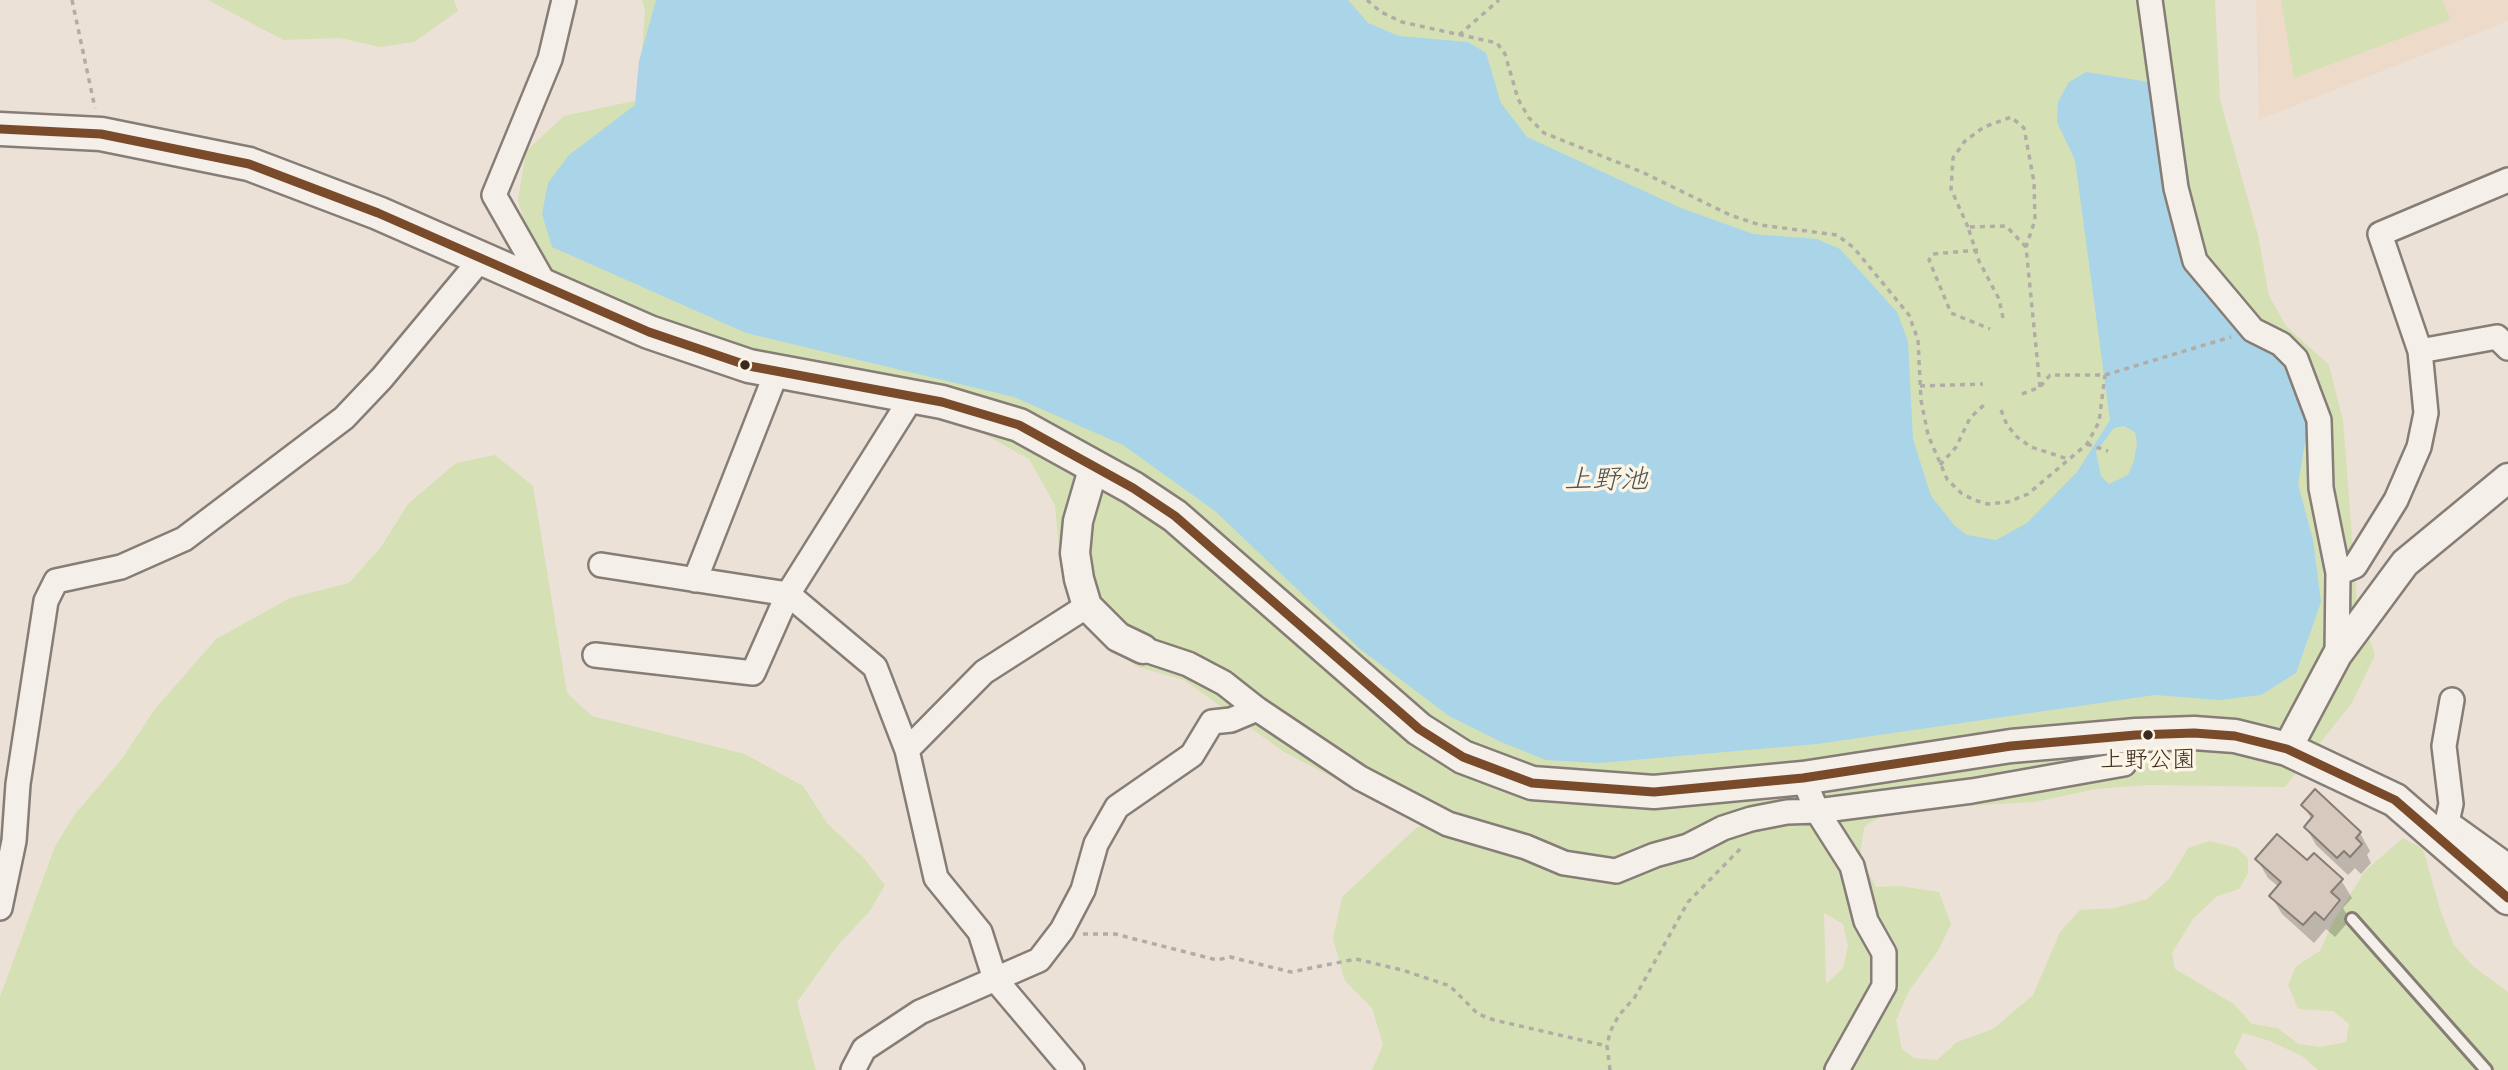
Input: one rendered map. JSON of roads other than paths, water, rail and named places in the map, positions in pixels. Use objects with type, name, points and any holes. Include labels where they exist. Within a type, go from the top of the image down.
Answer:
[{"type":"main road","points":[[0,129],[101,134],[249,164],[378,213],[649,332],[749,366],[912,397],[1018,425],[1094,466],[1175,516],[1363,683],[1419,729],[1463,757],[1532,783],[1654,792],[1803,778],[2011,746],[2136,735],[2194,733],[2235,736],[2287,749],[2395,800],[2441,828],[2508,898]]},
{"type":"street","points":[[547,288],[494,195],[551,59],[564,0]]},
{"type":"street","points":[[2150,0],[2176,188],[2194,261],[2253,330],[2281,344],[2296,359],[2319,420],[2321,488],[2338,573],[2337,655]]},
{"type":"street","points":[[2338,573],[2355,566],[2396,500],[2419,447],[2427,414],[2420,351],[2380,234],[2508,180]]},
{"type":"street","points":[[0,908],[14,841],[18,784],[46,601],[56,581],[121,567],[184,539],[344,418],[382,378],[481,259]]},
{"type":"street","points":[[2420,351],[2497,337],[2508,348]]},
{"type":"street","points":[[695,580],[777,371]]},
{"type":"street","points":[[594,655],[753,673],[788,594],[912,397]]},
{"type":"street","points":[[1094,466],[1078,521],[1075,553],[1087,606],[1118,637],[1143,649],[1188,664],[1224,683],[1257,709],[1360,779],[1414,808],[1448,824],[1526,847],[1564,863],[1616,871],[1655,855],[1688,846],[1723,828],[1751,819],[1787,812],[1817,811],[1972,792],[2124,764]]},
{"type":"street","points":[[2287,749],[2337,655],[2405,563],[2508,478]]},
{"type":"street","points":[[601,565],[788,594],[875,667],[907,750],[936,878],[979,932],[995,979],[1072,1070]]},
{"type":"street","points":[[907,750],[984,673],[1087,606]]},
{"type":"street","points":[[2452,700],[2444,746],[2451,804],[2441,828],[2508,866]]},
{"type":"street","points":[[853,1070],[864,1049],[920,1012],[1039,960],[1062,930],[1083,890],[1096,844],[1117,807],[1192,755],[1212,722],[1231,720],[1257,709]]},
{"type":"street","points":[[1803,778],[1817,811],[1852,866],[1866,921],[1884,953],[1884,986],[1837,1070]]},
{"type":"lane","points":[[2352,919],[2486,1070]]},
{"type":"water","name":"上野池","points":[[656,0],[1348,0],[1368,23],[1399,36],[1468,42],[1486,53],[1501,103],[1527,137],[1681,208],[1753,234],[1817,239],[1840,249],[1897,312],[1908,341],[1913,439],[1931,496],[1955,526],[1967,535],[1996,540],[2027,523],[2077,472],[2110,420],[2075,160],[2057,122],[2058,102],[2069,82],[2086,72],[2168,85],[2177,94],[2192,200],[2223,309],[2249,341],[2281,360],[2308,426],[2298,484],[2313,540],[2321,602],[2296,673],[2261,695],[2219,700],[2155,695],[1817,744],[1599,763],[1546,760],[1501,742],[1449,716],[1359,648],[1215,511],[1123,445],[1014,397],[746,333],[552,247],[542,214],[548,183],[569,155],[635,105],[639,61]],"holes":[[[2124,426],[2135,432],[2137,443],[2128,475],[2109,484],[2101,476],[2096,452],[2114,428]]]},
{"type":"place","name":"上野公園","points":[[2148,735]]}]
